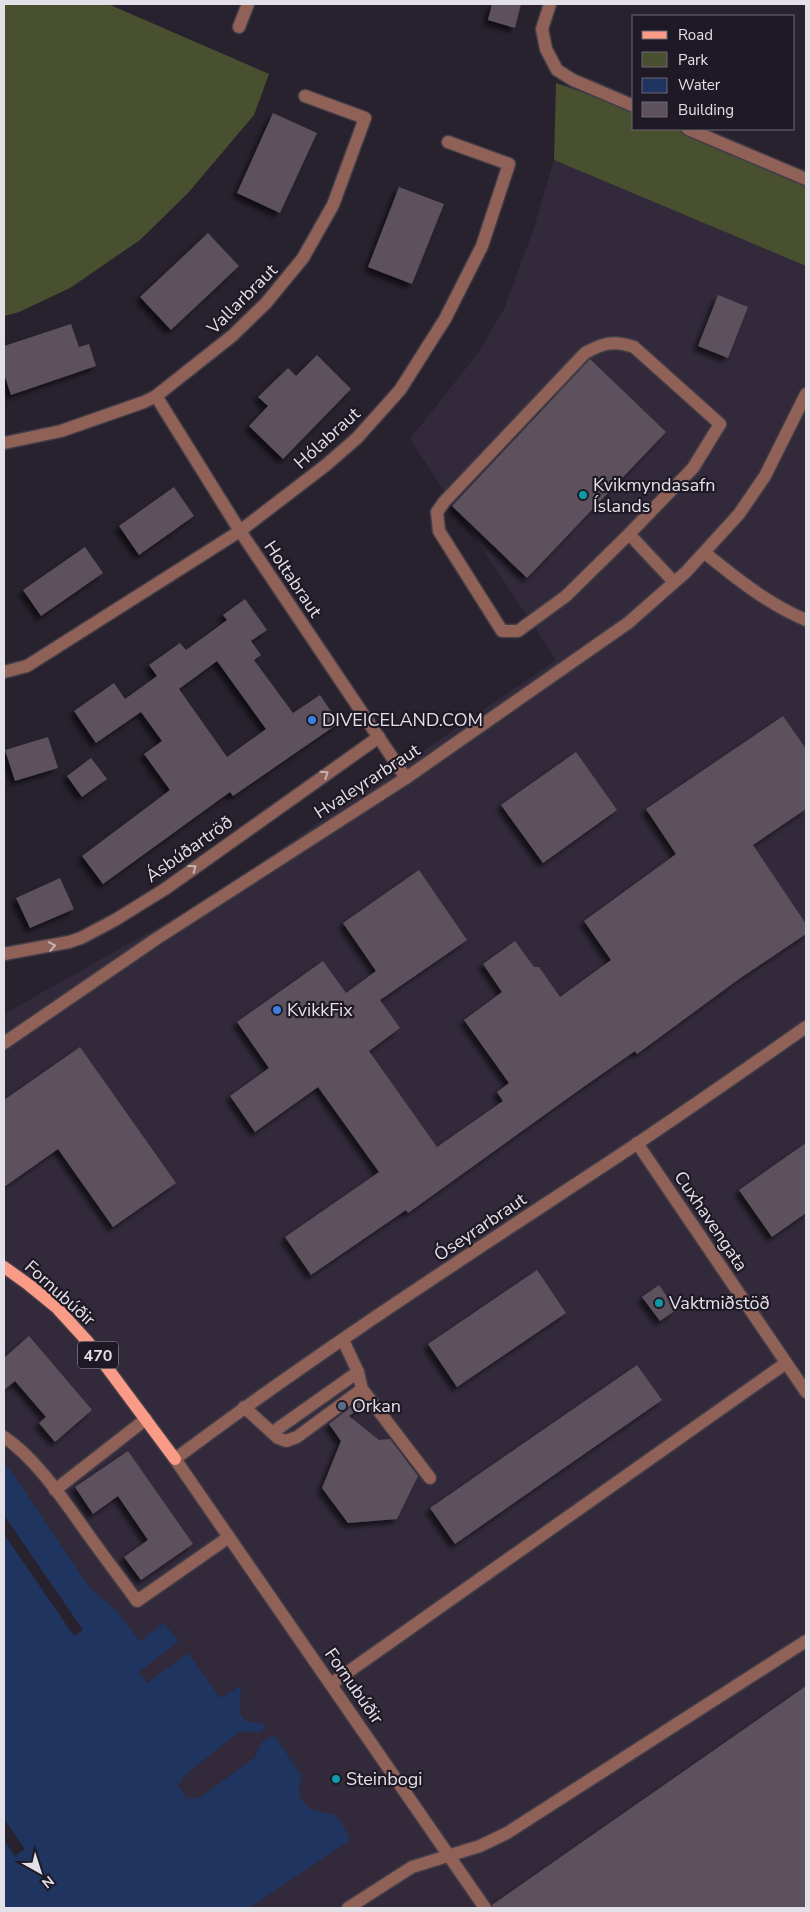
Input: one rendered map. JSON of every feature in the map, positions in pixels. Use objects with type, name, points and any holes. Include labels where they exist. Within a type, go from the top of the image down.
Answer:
[{"type":"main road","name":"Fornubúðir","points":[[4,1267],[30,1285],[56,1307],[88,1342],[175,1459]]},
{"type":"street","points":[[239,27],[248,4]]},
{"type":"street","points":[[550,4],[542,29],[546,49],[557,70],[573,80],[632,105]]},
{"type":"street","name":"Vallarbraut","points":[[4,443],[61,430],[111,415],[156,396],[218,348],[256,314],[294,270],[326,219],[365,118],[305,96]]},
{"type":"street","points":[[690,130],[806,179]]},
{"type":"street","name":"Hólabraut","points":[[4,672],[27,666],[240,531],[326,466],[372,423],[412,374],[456,301],[482,246],[509,164],[448,142]]},
{"type":"street","points":[[620,342],[634,347],[720,424],[693,468],[629,534],[566,596],[518,631],[502,631],[439,531],[437,512],[444,502],[584,353],[601,344],[620,342]]},
{"type":"street","name":"Hvaleyrarbraut","points":[[4,1043],[156,939],[406,778],[614,633],[640,612],[705,553],[739,514],[765,476],[806,394]]},
{"type":"street","name":"Holtabraut","points":[[156,396],[240,531],[406,778]]},
{"type":"street","points":[[629,534],[674,582]]},
{"type":"street","points":[[705,553],[751,590],[775,605],[806,620]]},
{"type":"street","name":"Ásbúðartröð","points":[[4,954],[69,942],[82,938],[115,920],[165,889],[379,737]]},
{"type":"street","name":"Óseyrarbraut","points":[[175,1459],[244,1407],[806,1028]]},
{"type":"street","name":"Cuxhavengata","points":[[637,1143],[806,1392]]},
{"type":"street","points":[[343,1340],[358,1372],[362,1389],[430,1478]]},
{"type":"street","points":[[331,1684],[786,1363]]},
{"type":"street","points":[[274,1432],[358,1372]]},
{"type":"street","points":[[244,1407],[274,1432],[278,1438],[286,1441],[297,1437],[362,1389]]},
{"type":"street","points":[[55,1490],[146,1419]]},
{"type":"street","points":[[4,1436],[27,1455],[77,1518],[137,1601],[229,1537]]},
{"type":"street","name":"Fornubúðir","points":[[175,1459],[449,1854]]},
{"type":"street","points":[[348,1908],[412,1868],[449,1854],[480,1846],[507,1833],[806,1641]]},
{"type":"street","points":[[449,1854],[485,1908]]},
{"type":"shaded area","points":[[554,160],[806,266],[806,1908],[249,1908],[349,1840],[332,1815],[305,1807],[300,1797],[298,1785],[302,1776],[274,1735],[262,1741],[255,1757],[247,1763],[199,1798],[187,1799],[177,1786],[184,1776],[238,1733],[247,1731],[260,1733],[261,1723],[245,1721],[240,1713],[240,1685],[220,1698],[148,1683],[139,1672],[179,1641],[140,1641],[116,1610],[90,1588],[4,1464],[4,1014],[203,902],[556,660],[410,439],[478,353],[504,309],[532,234]]},
{"type":"green space","points":[[4,4],[108,4],[269,74],[254,115],[188,193],[140,240],[70,288],[19,312],[4,316]]},
{"type":"green space","points":[[556,83],[632,109],[632,130],[689,130],[806,172],[806,266],[554,160]]},
{"type":"water","points":[[4,1464],[9,1468],[90,1588],[116,1610],[140,1641],[164,1623],[179,1641],[139,1672],[147,1683],[188,1653],[220,1698],[241,1685],[240,1713],[245,1721],[261,1723],[265,1727],[260,1733],[247,1731],[238,1733],[184,1776],[178,1786],[187,1799],[199,1798],[247,1763],[255,1757],[262,1741],[274,1735],[302,1776],[299,1788],[304,1803],[313,1810],[335,1816],[343,1825],[350,1840],[249,1908],[4,1908]]},
{"type":"pier","points":[[4,1515],[83,1630],[74,1636],[4,1534]]},
{"type":"pier","points":[[4,1819],[25,1849],[15,1856],[4,1840]]},
{"type":"building","points":[[492,4],[521,4],[515,28],[488,20]]},
{"type":"building","points":[[273,113],[317,133],[280,213],[237,193]]},
{"type":"building","points":[[399,187],[444,204],[412,284],[368,267]]},
{"type":"building","points":[[208,233],[239,266],[171,330],[140,297]]},
{"type":"building","points":[[718,295],[748,307],[728,358],[698,346]]},
{"type":"building","points":[[71,324],[79,347],[89,344],[96,366],[11,395],[4,374],[4,346]]},
{"type":"building","points":[[317,355],[351,389],[283,459],[249,426],[268,406],[258,397],[288,368],[296,376]]},
{"type":"building","points":[[590,359],[666,432],[527,578],[452,506]]},
{"type":"building","points":[[174,487],[194,516],[139,555],[119,526]]},
{"type":"building","points":[[85,547],[103,573],[41,616],[23,590]]},
{"type":"building","points":[[245,599],[267,630],[251,641],[261,655],[254,660],[293,713],[320,695],[339,723],[233,796],[230,792],[103,884],[82,856],[170,790],[144,754],[162,741],[141,712],[96,743],[74,711],[114,683],[125,699],[157,676],[149,665],[180,643],[186,650],[227,620],[223,615]],"holes":[[[217,661],[266,729],[227,757],[179,689]]]},
{"type":"building","points":[[783,716],[806,749],[806,809],[753,845],[806,924],[806,934],[739,979],[637,1054],[635,1051],[582,1088],[408,1213],[406,1210],[311,1275],[285,1237],[379,1172],[318,1087],[255,1132],[230,1096],[269,1068],[237,1022],[323,961],[346,993],[376,971],[343,923],[419,870],[467,940],[380,1000],[400,1028],[369,1051],[437,1147],[503,1101],[497,1092],[509,1083],[464,1020],[502,992],[483,964],[515,941],[534,967],[539,967],[560,997],[611,960],[584,921],[676,854],[646,809]]},
{"type":"building","points":[[48,737],[58,768],[15,781],[5,750]]},
{"type":"building","points":[[576,752],[617,810],[543,863],[501,805]]},
{"type":"building","points":[[91,758],[107,779],[82,797],[67,776]]},
{"type":"building","points":[[60,878],[74,909],[30,928],[16,898]]},
{"type":"building","points":[[80,1047],[176,1183],[113,1227],[58,1149],[4,1187],[4,1100]]},
{"type":"building","points":[[806,1143],[806,1213],[772,1237],[739,1190]]},
{"type":"building","points":[[537,1270],[566,1313],[457,1387],[428,1344]]},
{"type":"building","name":"Vaktmiðstöð","points":[[659,1285],[676,1310],[660,1321],[642,1297]]},
{"type":"building","points":[[29,1336],[92,1410],[55,1442],[39,1423],[46,1417],[15,1381],[4,1390],[4,1358]]},
{"type":"building","points":[[637,1365],[662,1400],[455,1544],[430,1508]]},
{"type":"building","points":[[360,1400],[364,1405],[349,1416],[379,1440],[390,1439],[418,1476],[397,1519],[348,1523],[322,1488],[341,1441],[329,1424]]},
{"type":"building","points":[[128,1451],[193,1544],[141,1580],[124,1557],[148,1540],[118,1496],[93,1514],[75,1487]]},
{"type":"building","points":[[806,1686],[806,1908],[493,1908],[492,1905]]},
{"type":"place","name":"Kvikmyndasafn Íslands","points":[[583,495]]},
{"type":"place","name":"DIVEICELAND.COM","points":[[312,720]]},
{"type":"place","name":"KvikkFix","points":[[277,1010]]},
{"type":"place","name":"Vaktmiðstöð","points":[[659,1303]]},
{"type":"place","name":"Orkan","points":[[342,1406]]},
{"type":"place","name":"Steinbogi","points":[[336,1779]]}]
